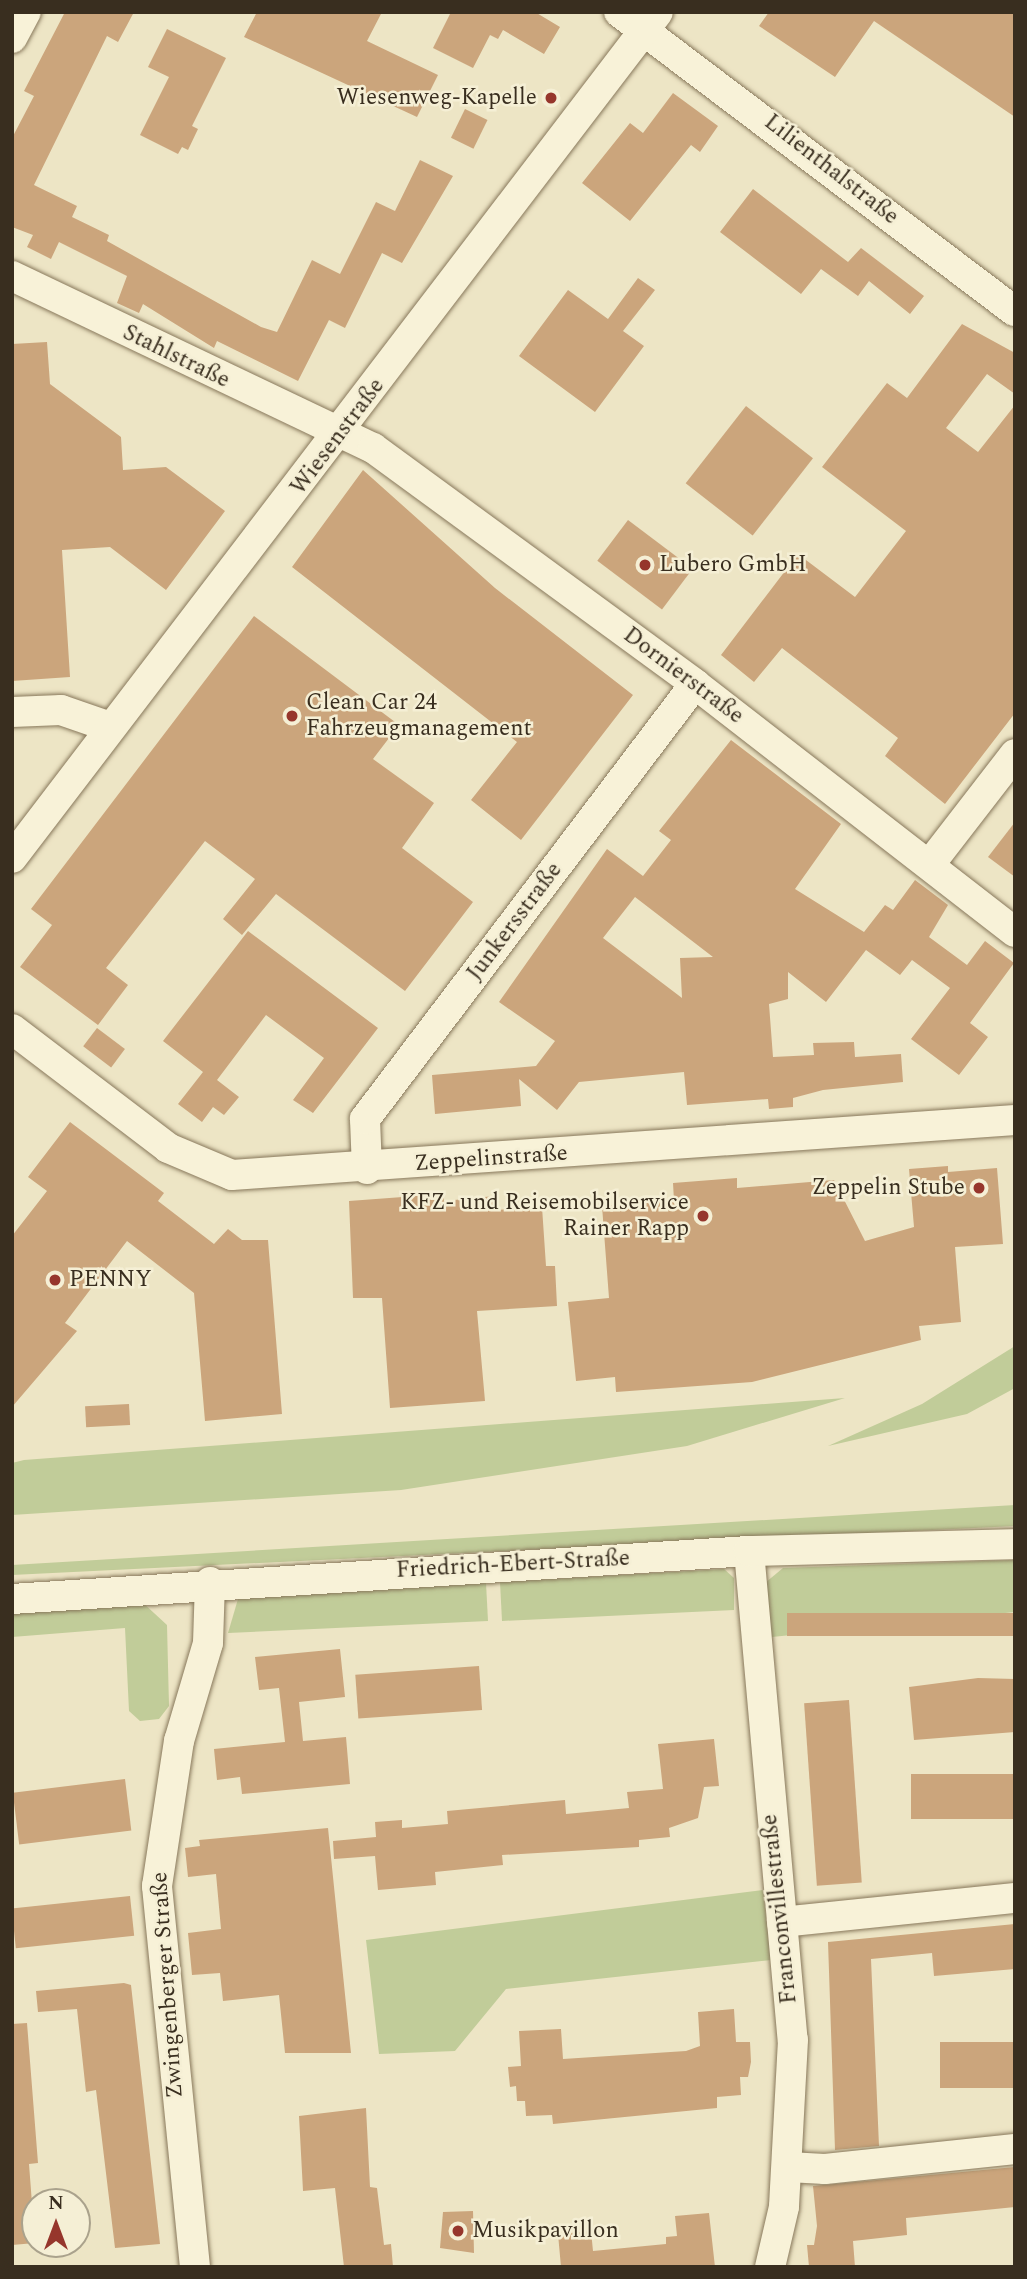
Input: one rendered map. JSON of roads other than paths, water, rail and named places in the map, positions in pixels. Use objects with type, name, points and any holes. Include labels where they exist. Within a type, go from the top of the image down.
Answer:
[{"type":"street","points":[[12,38],[26,12]]},
{"type":"street","name":"Lilienthalstraße","points":[[620,12],[653,20],[1015,311]]},
{"type":"street","name":"Wiesenstraße","points":[[12,858],[110,727],[341,433],[653,20]]},
{"type":"street","name":"Stahlstraße","points":[[12,276],[341,433]]},
{"type":"street","name":"Dornierstraße","points":[[341,433],[373,448],[695,684],[1015,932]]},
{"type":"street","name":"Junkersstraße","points":[[367,1169],[365,1119],[695,684]]},
{"type":"street","points":[[12,712],[61,710],[110,727]]},
{"type":"street","points":[[930,864],[1015,754]]},
{"type":"street","name":"Zeppelinstraße","points":[[12,1029],[194,1163],[232,1175],[367,1169],[1015,1120]]},
{"type":"street","name":"Friedrich-Ebert-Straße","points":[[12,1599],[210,1582],[749,1551],[1015,1544]]},
{"type":"street","name":"Franconvillestraße","points":[[749,1551],[793,2040],[788,2167],[770,2267]]},
{"type":"street","name":"Zwingenberger Straße","points":[[195,2267],[157,1886],[179,1741],[208,1643],[210,1582]]},
{"type":"street","points":[[782,1922],[1015,1898]]},
{"type":"street","points":[[788,2167],[825,2169],[1015,2149]]},
{"type":"place","name":"Wiesenweg-Kapelle","points":[[551,98]]},
{"type":"place","name":"Lubero GmbH","points":[[645,565]]},
{"type":"place","name":"Clean Car 24 Fahrzeugmanagement","points":[[292,716]]},
{"type":"place","name":"Zeppelin Stube","points":[[979,1188]]},
{"type":"place","name":"KFZ- und Reisemobilservice Rainer Rapp","points":[[703,1216]]},
{"type":"place","name":"PENNY","points":[[55,1280]]},
{"type":"place","name":"Musikpavillon","points":[[458,2231]]}]
